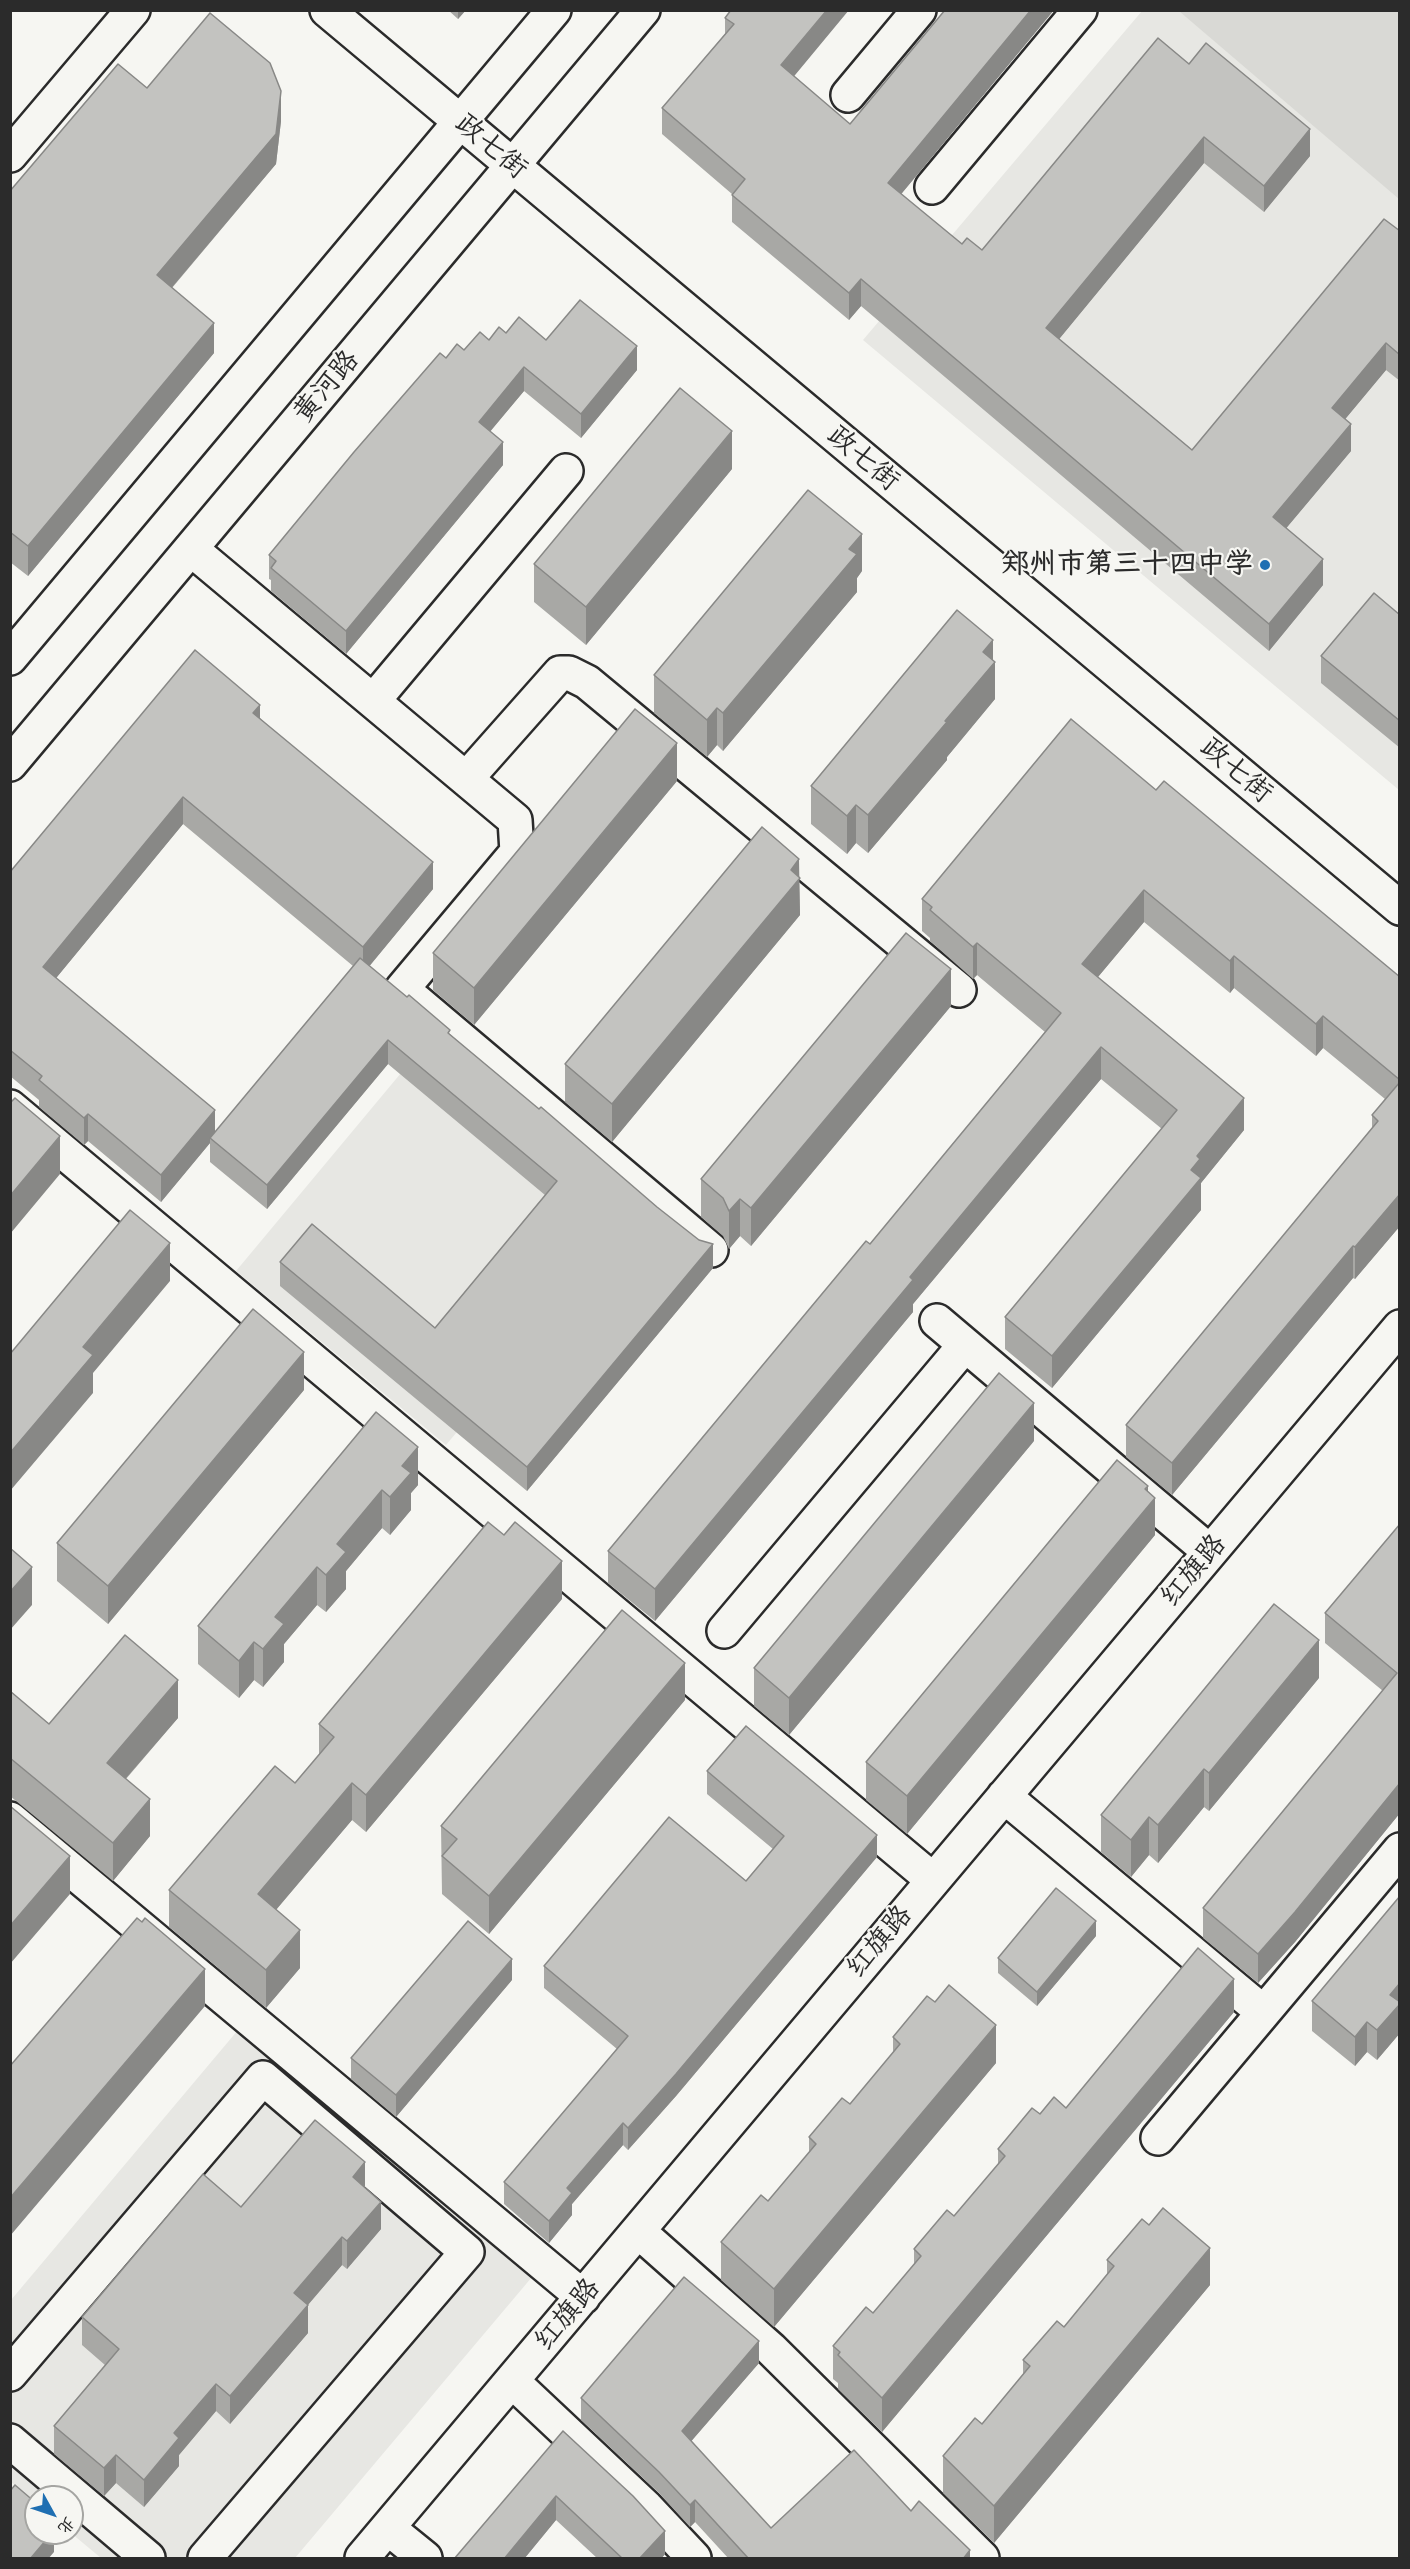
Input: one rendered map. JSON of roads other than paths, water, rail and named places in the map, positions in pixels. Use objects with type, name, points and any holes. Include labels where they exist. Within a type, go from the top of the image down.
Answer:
[{"type":"street","points":[[10,156],[134,10]]},
{"type":"street","name":"政七街","points":[[327,10],[1400,908]]},
{"type":"street","points":[[10,657],[554,10]]},
{"type":"street","name":"黄河路","points":[[10,764],[643,10]]},
{"type":"street","points":[[848,95],[919,10]]},
{"type":"street","points":[[932,187],[1080,10]]},
{"type":"street","points":[[372,701],[566,471]]},
{"type":"street","points":[[191,549],[515,820],[517,852],[402,989],[711,1250]]},
{"type":"street","points":[[466,779],[553,680],[560,673],[569,673],[587,682],[958,990]]},
{"type":"street","points":[[10,1107],[933,1880]]},
{"type":"street","points":[[937,1321],[1210,1551]]},
{"type":"street","name":"红旗路","points":[[362,2559],[1400,1327]]},
{"type":"street","points":[[724,1631],[965,1345]]},
{"type":"street","points":[[1004,1797],[1263,2012]]},
{"type":"street","points":[[10,1819],[583,2297]]},
{"type":"street","points":[[1158,2138],[1400,1850]]},
{"type":"street","points":[[10,2374],[263,2078],[467,2252],[207,2558]]},
{"type":"street","points":[[638,2231],[771,2349],[982,2559]]},
{"type":"street","points":[[512,2381],[646,2506],[694,2559]]},
{"type":"street","points":[[10,2441],[148,2559]]},
{"type":"street","points":[[388,2528],[425,2559]]},
{"type":"place","name":"郑州市第三十四中学","points":[[1265,565]]}]
